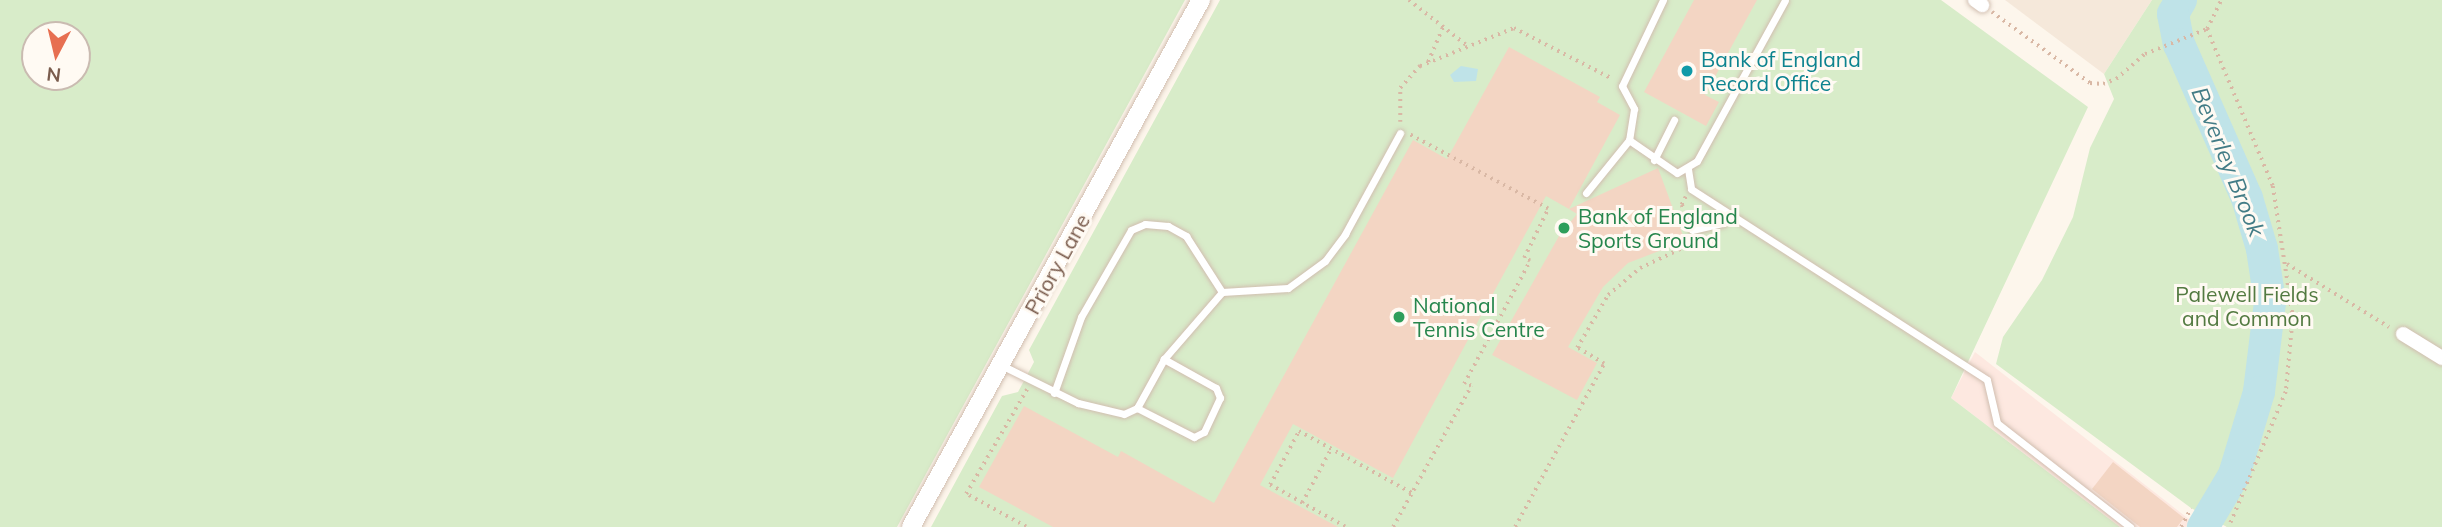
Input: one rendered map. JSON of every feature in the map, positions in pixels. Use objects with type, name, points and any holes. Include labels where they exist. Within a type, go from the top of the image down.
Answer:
[{"type":"street","name":"Priory Lane","points":[[911,527],[1202,0]]},
{"type":"street","points":[[2403,334],[2442,358]]},
{"type":"lane","points":[[1586,193],[1629,141],[1634,109],[1622,84],[1663,0]]},
{"type":"lane","points":[[1785,0],[1688,170],[1691,189],[1987,380],[1997,423],[2130,527]]},
{"type":"lane","points":[[1654,160],[1674,120]]},
{"type":"lane","points":[[1001,365],[1054,393],[1105,412],[1124,414],[1137,408],[1164,359],[1222,292],[1274,292],[1302,280],[1325,261],[1345,234],[1400,133]]},
{"type":"lane","points":[[1629,141],[1677,173],[1688,170]]},
{"type":"lane","points":[[1692,230],[1723,223],[1728,214]]},
{"type":"lane","points":[[1054,393],[1081,317],[1131,230],[1145,224],[1168,226],[1186,236],[1222,292]]},
{"type":"lane","points":[[1137,408],[1194,437],[1205,432],[1220,398],[1216,387],[1164,359]]},
{"type":"path","points":[[1409,0],[1469,47]]},
{"type":"path","points":[[1978,3],[2090,83],[2116,79],[2139,57],[2167,43],[2207,29],[2221,0]]},
{"type":"path","points":[[1428,64],[1443,26]]},
{"type":"path","points":[[1393,527],[1471,386],[1464,384],[1531,261],[1524,258],[1548,209],[1413,135],[1400,133],[1400,88],[1428,64],[1514,28],[1622,84]]},
{"type":"path","points":[[2207,29],[2273,186],[2287,264],[2292,317],[2287,392],[2229,527]]},
{"type":"path","points":[[1515,527],[1604,364],[1577,348],[1608,295],[1640,268],[1689,247],[1692,230],[1682,205],[1691,189]]},
{"type":"path","points":[[2287,264],[2403,334]]},
{"type":"path","points":[[1026,527],[966,494],[1032,382]]},
{"type":"path","points":[[1345,527],[1270,485],[1299,431],[1412,493]]},
{"type":"path","points":[[1302,503],[1332,449]]},
{"type":"path","points":[[2181,527],[2191,508]]},
{"type":"shaded area","points":[[2005,0],[2152,0],[2104,74]]},
{"type":"shaded area","points":[[1975,352],[2190,520],[2186,527],[2120,527],[1951,398]]},
{"type":"green space","points":[[0,0],[1185,0],[897,527],[0,527]]},
{"type":"green space","name":"Bank of England Sports Ground","points":[[1220,0],[1941,0],[2088,107],[1951,398],[2120,527],[931,527],[1002,396],[1018,392],[1034,362],[1029,350]]},
{"type":"green space","name":"Palewell Fields and Common","points":[[2152,0],[2442,0],[2442,527],[2227,527],[2191,508],[1996,364],[2003,337],[2042,280],[2073,217],[2090,148],[2114,99],[2104,74]]},
{"type":"water","points":[[1461,66],[1478,69],[1476,81],[1454,82],[1450,75]]},
{"type":"building","name":"Bank of England Record Office","points":[[1694,0],[1757,0],[1705,95],[1719,102],[1706,126],[1644,92]]},
{"type":"building","name":"National Tennis Centre","points":[[1509,47],[1600,97],[1597,102],[1620,115],[1569,209],[1546,196],[1393,478],[1293,424],[1260,485],[1338,527],[1053,527],[979,487],[1024,406],[1118,457],[1121,451],[1214,503],[1413,140],[1447,159]]},
{"type":"building","points":[[1658,168],[1685,241],[1628,263],[1603,287],[1568,347],[1597,363],[1577,400],[1492,355],[1559,236],[1577,214],[1569,209]]},
{"type":"building","points":[[2113,462],[2184,518],[2177,527],[2140,527],[2092,489]]},
{"type":"waterway","name":"Beverley Brook","points":[[2181,0],[2173,14],[2179,44],[2247,198],[2262,249],[2270,302],[2259,392],[2234,475],[2203,527]]},
{"type":"place","name":"Bank of England Record Office","points":[[1687,71]]},
{"type":"place","name":"Bank of England Sports Ground","points":[[1564,228]]},
{"type":"place","name":"National Tennis Centre","points":[[1399,317]]}]
